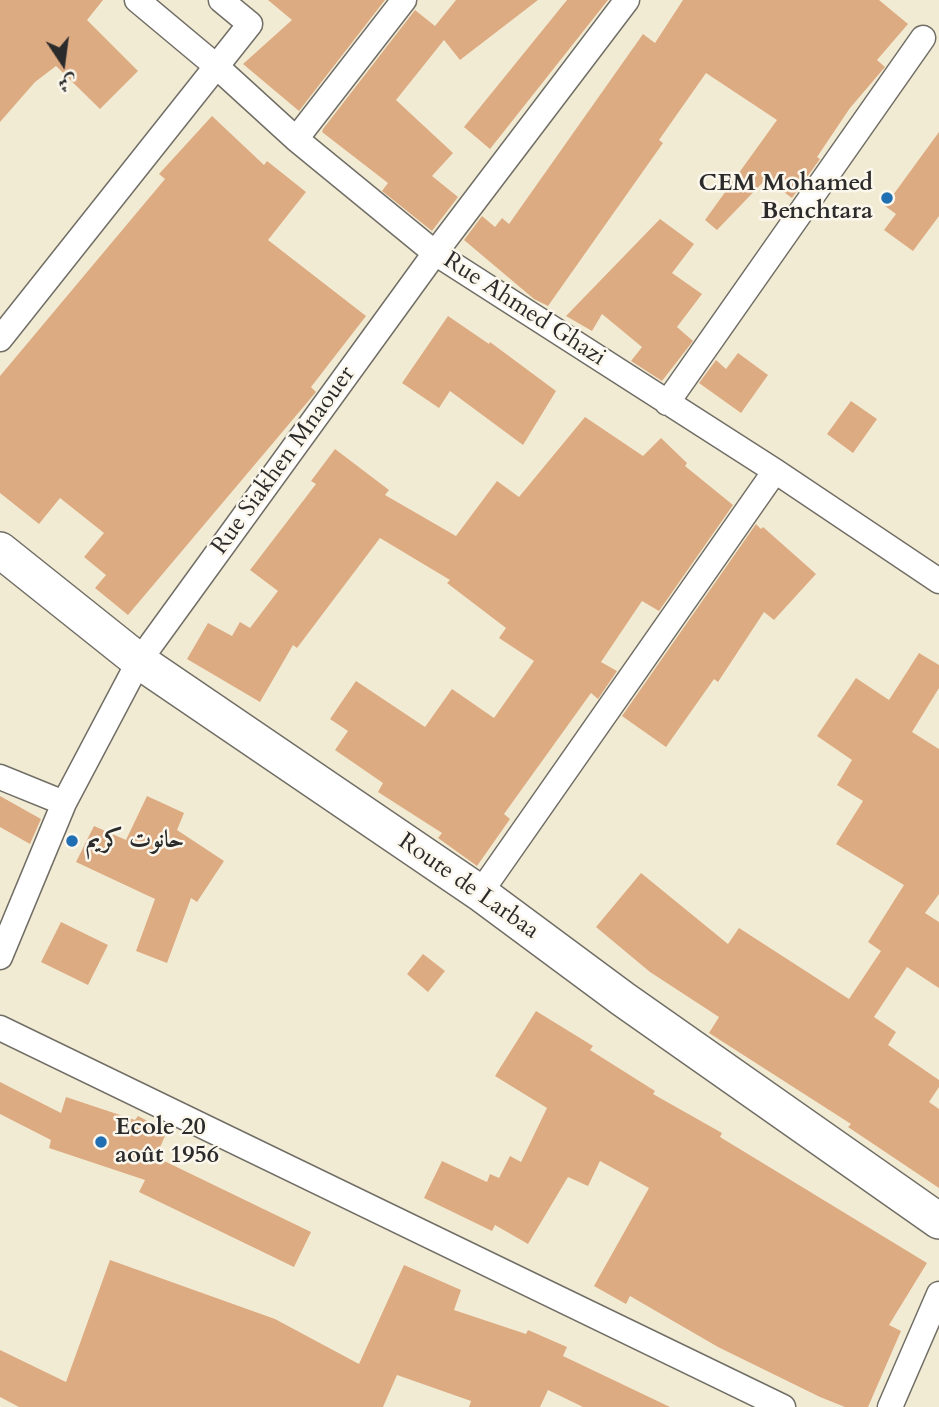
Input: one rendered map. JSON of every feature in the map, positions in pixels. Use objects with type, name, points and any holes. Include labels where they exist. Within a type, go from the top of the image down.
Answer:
[{"type":"main road","name":"Route de Larbaa","points":[[0,551],[139,661],[480,893],[623,999],[939,1221]]},
{"type":"street","name":"Rue Ahmed Ghazi","points":[[137,0],[216,66],[296,139],[435,253],[775,471],[939,581]]},
{"type":"street","points":[[0,340],[250,24],[221,0]]},
{"type":"street","points":[[296,139],[404,0]]},
{"type":"street","name":"Rue Siakhen Mnaouer","points":[[0,957],[64,803],[139,661],[435,253],[627,0]]},
{"type":"street","points":[[667,403],[922,37]]},
{"type":"street","points":[[480,893],[775,471]]},
{"type":"street","points":[[0,777],[64,803]]},
{"type":"street","points":[[0,1028],[783,1407]]},
{"type":"street","points":[[890,1407],[939,1294]]},
{"type":"building","points":[[0,0],[103,0],[87,20],[138,71],[100,109],[56,66],[35,82],[0,122]]},
{"type":"building","points":[[268,0],[385,0],[299,111],[243,64],[292,20]]},
{"type":"building","points":[[456,0],[538,0],[460,60],[444,40],[396,100],[453,153],[432,176],[458,197],[432,231],[382,191],[388,183],[322,132],[415,10],[435,26]]},
{"type":"building","points":[[567,0],[608,0],[490,149],[464,127]]},
{"type":"building","points":[[683,0],[879,0],[908,24],[877,60],[885,67],[850,108],[817,157],[820,159],[792,198],[766,179],[717,230],[705,220],[777,120],[706,73],[659,140],[663,143],[548,306],[534,299],[464,240],[482,216],[495,227],[502,218],[509,224],[643,34],[655,43]]},
{"type":"building","points":[[212,116],[264,165],[267,161],[306,192],[268,240],[366,316],[311,387],[316,392],[128,615],[95,588],[106,575],[84,557],[104,533],[60,498],[39,524],[0,493],[0,376],[165,179],[159,174]]},
{"type":"building","points":[[939,132],[939,216],[913,251],[884,230],[896,214],[885,206]]},
{"type":"building","points":[[660,219],[694,244],[672,273],[702,294],[677,327],[693,341],[662,381],[631,361],[642,347],[602,314],[592,331],[566,316]]},
{"type":"building","points":[[448,316],[489,344],[490,342],[556,391],[523,445],[450,391],[439,408],[402,383]]},
{"type":"building","points":[[738,353],[768,375],[741,413],[699,383],[716,360],[726,369]]},
{"type":"building","points":[[851,401],[877,419],[853,453],[827,434]]},
{"type":"building","points":[[585,417],[643,456],[661,438],[687,463],[685,466],[733,505],[659,611],[642,601],[601,662],[617,671],[598,699],[591,693],[504,814],[510,819],[477,866],[438,838],[442,833],[378,792],[383,783],[335,750],[348,731],[330,719],[356,681],[425,727],[452,689],[494,718],[534,661],[499,638],[506,628],[447,583],[450,580],[380,538],[297,648],[293,645],[260,702],[187,659],[208,623],[232,636],[240,622],[250,628],[278,591],[250,570],[316,484],[311,481],[335,449],[389,490],[385,495],[456,536],[497,481],[519,497]]},
{"type":"building","points":[[756,524],[761,529],[763,527],[816,574],[774,620],[764,612],[718,682],[714,679],[666,747],[622,716]]},
{"type":"building","points":[[919,653],[939,665],[939,688],[912,732],[939,749],[939,894],[925,913],[939,922],[939,988],[907,967],[874,1017],[896,1032],[888,1045],[939,1080],[939,1087],[929,1102],[939,1109],[939,1188],[848,1127],[851,1124],[709,1033],[719,1017],[650,972],[596,927],[641,873],[728,944],[739,928],[849,999],[881,951],[868,942],[904,885],[836,844],[863,801],[837,785],[852,760],[817,736],[856,678],[889,700]]},
{"type":"building","points":[[0,796],[41,819],[30,844],[0,827]]},
{"type":"building","points":[[147,796],[184,813],[177,830],[224,861],[197,902],[191,898],[167,963],[136,951],[155,899],[76,862],[94,826],[126,840]]},
{"type":"building","points":[[61,922],[108,945],[88,985],[41,962]]},
{"type":"building","points":[[423,954],[445,971],[428,992],[407,974]]},
{"type":"building","points":[[536,1011],[593,1046],[590,1050],[655,1091],[653,1094],[722,1133],[720,1137],[927,1263],[889,1325],[901,1331],[868,1407],[845,1407],[820,1397],[718,1347],[630,1296],[626,1304],[594,1286],[649,1188],[600,1161],[588,1186],[568,1177],[528,1244],[495,1225],[492,1231],[424,1198],[442,1161],[487,1182],[490,1174],[499,1178],[510,1156],[521,1162],[547,1108],[495,1076]]},
{"type":"building","points":[[0,1082],[61,1113],[66,1097],[135,1120],[138,1116],[167,1131],[156,1157],[311,1232],[294,1267],[139,1192],[145,1180],[49,1148],[51,1140],[0,1114]]},
{"type":"building","points":[[110,1260],[275,1319],[359,1364],[404,1265],[461,1290],[454,1310],[526,1334],[528,1330],[567,1347],[563,1356],[670,1407],[583,1407],[548,1390],[540,1407],[469,1407],[471,1401],[397,1375],[383,1407],[19,1407],[0,1397],[0,1350],[66,1382]]},
{"type":"place","name":"CEM Mohamed Benchtara","points":[[887,198]]},
{"type":"place","name":"حانوت كريم","points":[[72,841]]},
{"type":"place","name":"Ecole 20 août 1956","points":[[101,1142]]}]
